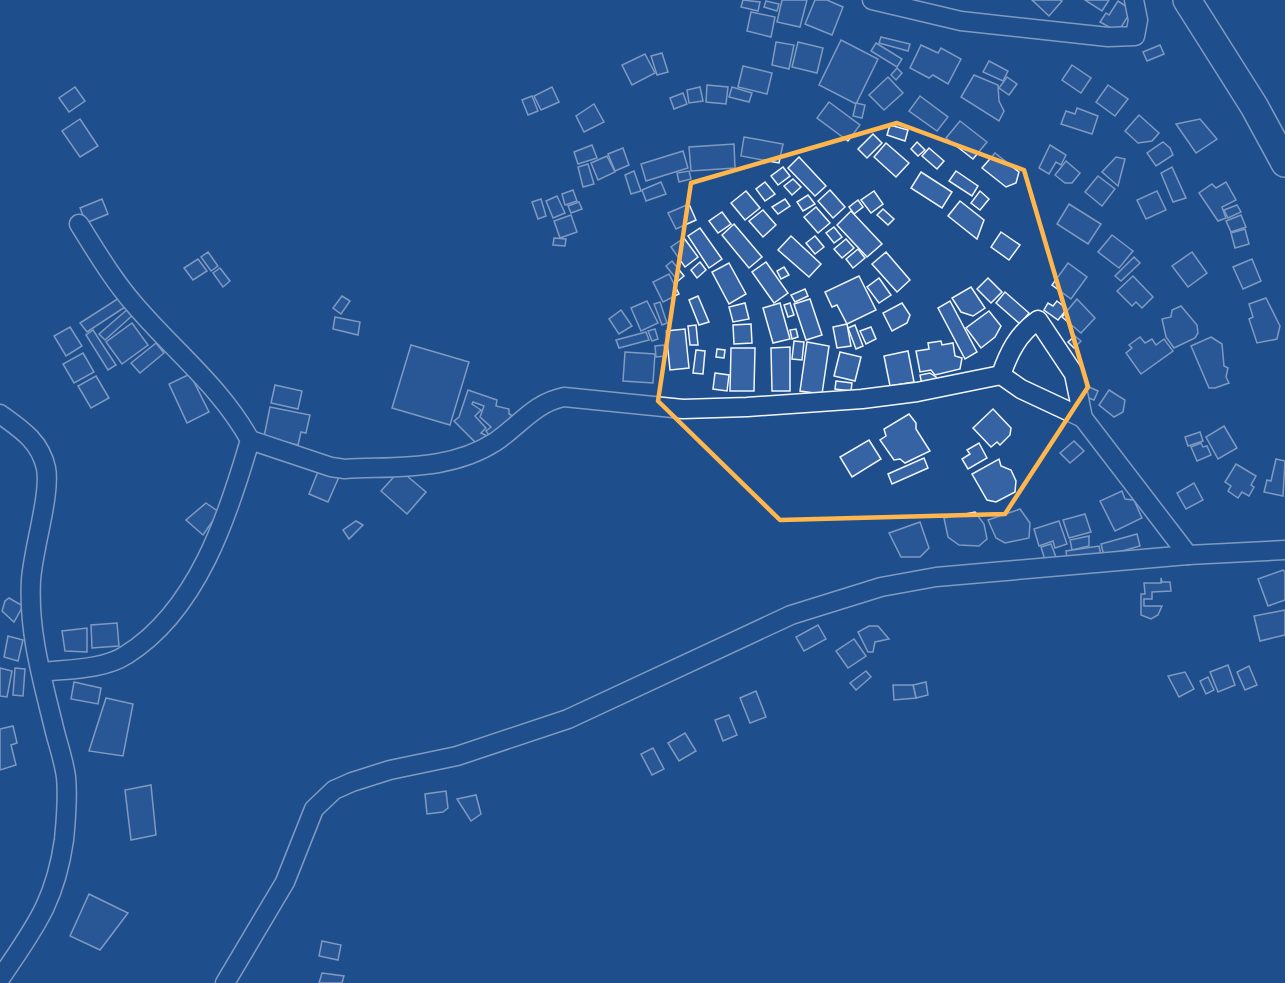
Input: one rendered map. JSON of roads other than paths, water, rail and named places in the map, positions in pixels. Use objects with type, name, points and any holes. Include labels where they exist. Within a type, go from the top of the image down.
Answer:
[{"type":"highway","points":[[1187,0],[1254,106],[1285,163]]},
{"type":"street","points":[[872,0],[962,21],[1108,38],[1135,36],[1138,20],[1134,0]]},
{"type":"street","points":[[79,224],[132,302],[176,352],[225,400],[250,440],[338,468],[439,465],[495,442],[548,400],[564,397],[683,410],[747,407],[862,399],[917,392],[1000,375],[1037,398],[1083,418]]},
{"type":"street","points":[[1000,375],[1008,353],[1018,338],[1038,320],[1074,374],[1083,418],[1188,555]]},
{"type":"street","points":[[0,414],[34,442],[42,456],[47,474],[34,555],[31,600],[34,643],[66,776],[63,841],[53,892],[45,913],[0,979]]},
{"type":"street","points":[[41,672],[97,665],[125,656],[158,630],[193,585],[217,537],[250,440]]},
{"type":"street","points":[[225,983],[285,882],[310,815],[323,798],[334,790],[390,770],[458,756],[568,719],[791,615],[881,587],[936,578],[1188,555],[1285,550]]}]
